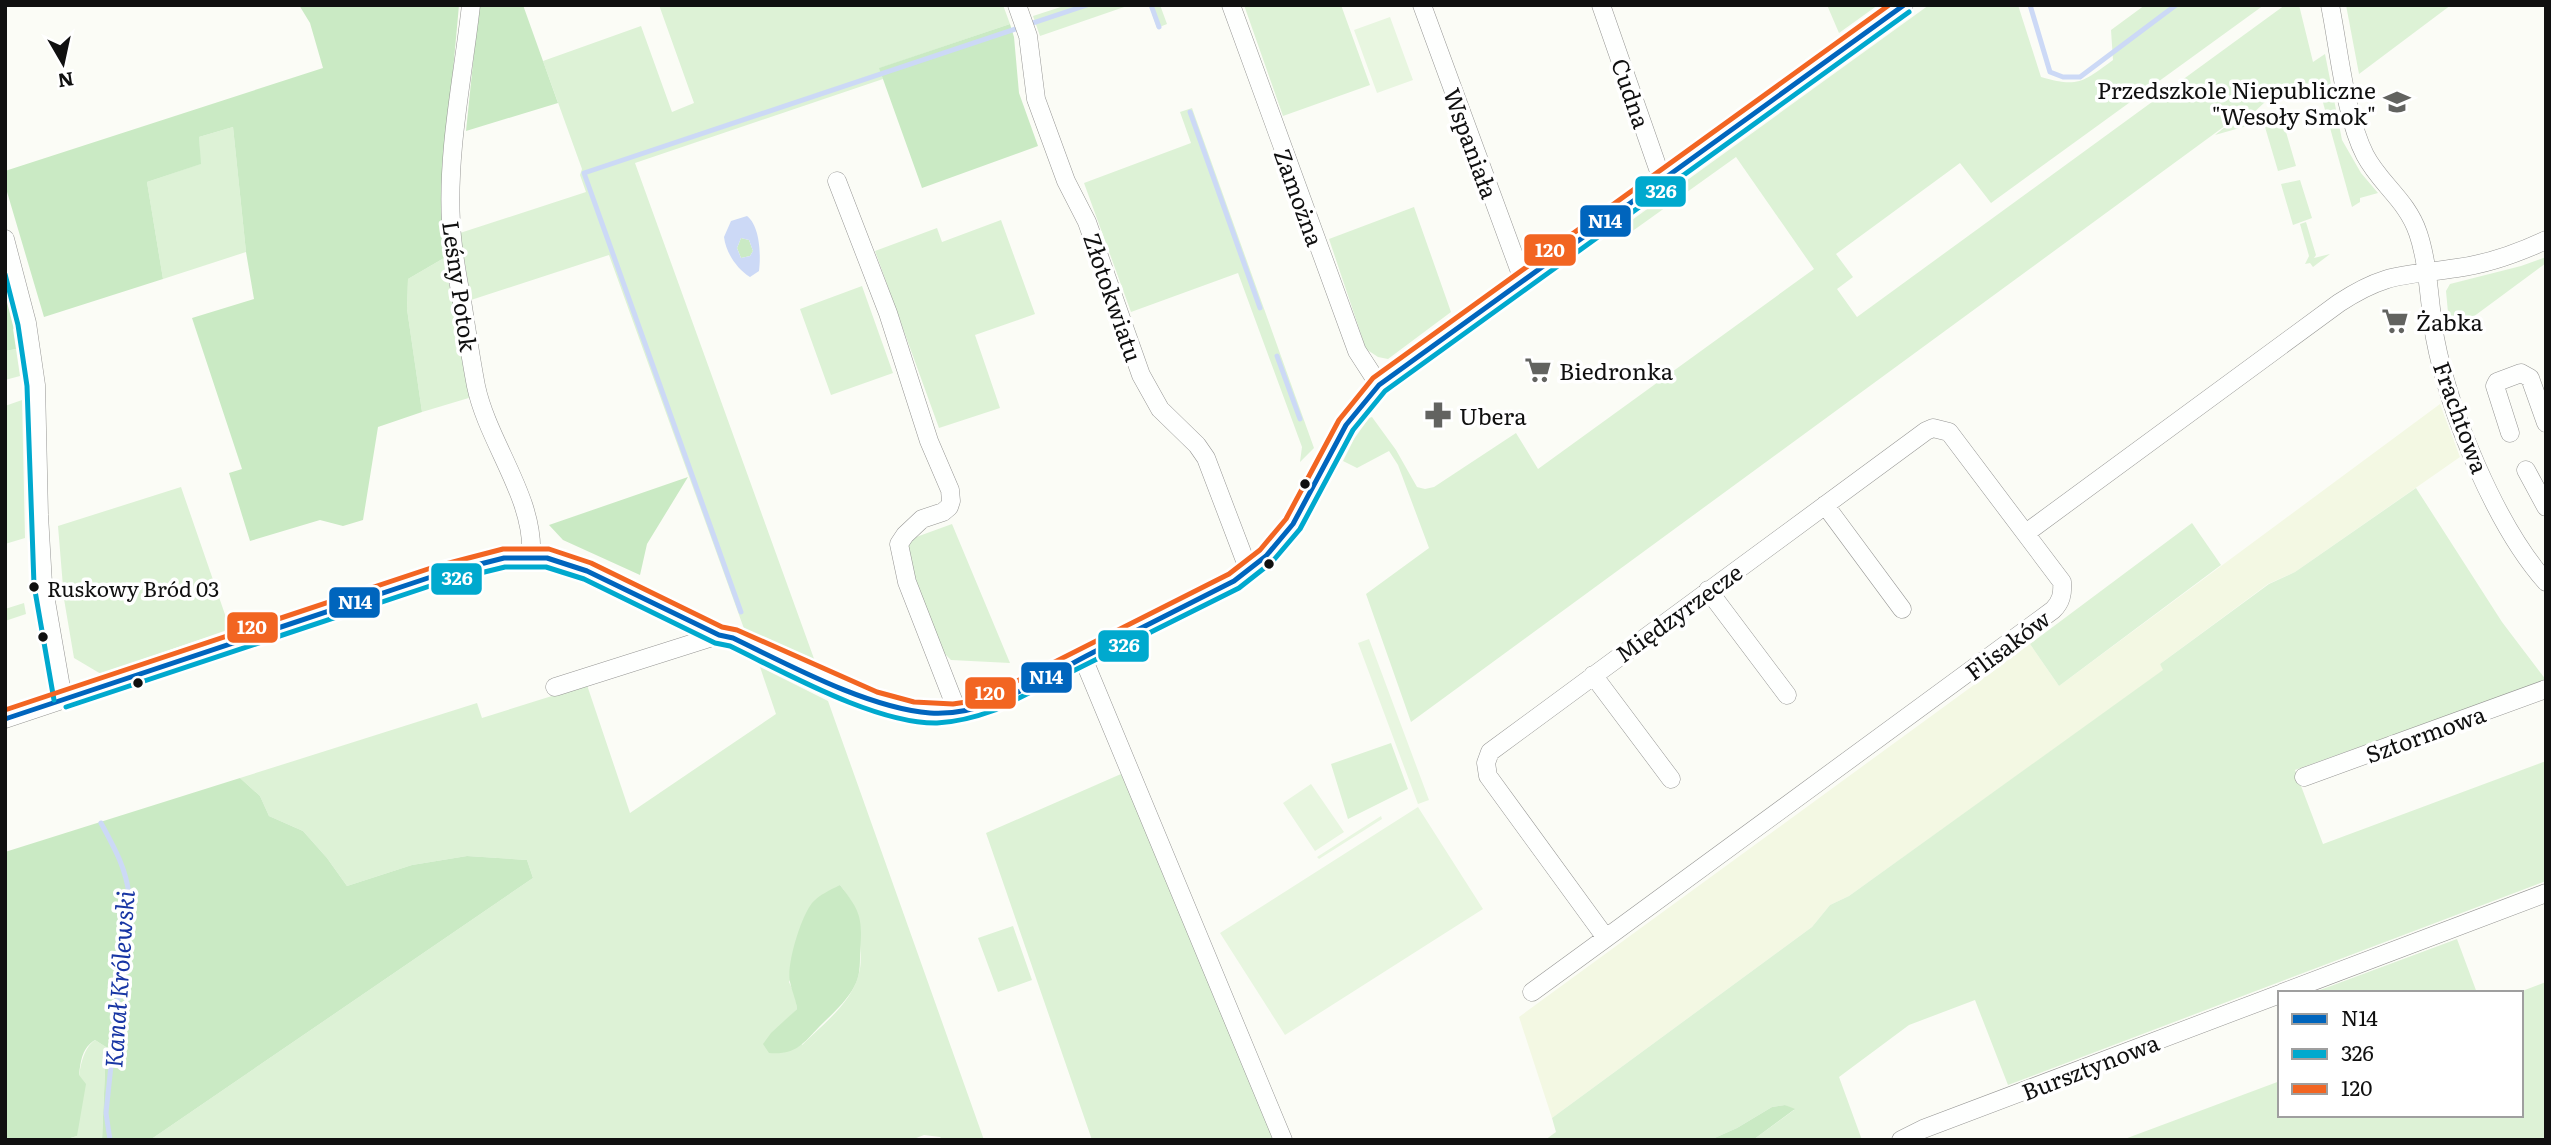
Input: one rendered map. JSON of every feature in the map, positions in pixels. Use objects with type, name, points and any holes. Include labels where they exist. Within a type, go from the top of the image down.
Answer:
[{"type":"street","name":"Leśny Potok","points":[[471,5],[455,130],[451,202],[454,252],[476,387],[484,413],[527,516],[532,538],[531,556]]},
{"type":"street","name":"Zamożna","points":[[1231,5],[1357,351],[1379,385]]},
{"type":"street","name":"Wspaniała","points":[[1422,5],[1523,280]]},
{"type":"street","name":"Cudna","points":[[1601,5],[1662,180]]},
{"type":"street","points":[[5,719],[437,575],[487,561],[531,556],[561,561],[587,570],[719,635],[733,638],[864,699],[926,714],[958,713],[992,702],[1083,658],[1249,571],[1293,524],[1346,425],[1379,385],[1904,5]]},
{"type":"street","name":"Frachtowa","points":[[2330,5],[2357,136],[2367,159],[2411,215],[2419,236],[2442,368],[2476,465],[2524,554],[2546,582]]},
{"type":"street","name":"Złotokwiatu","points":[[1019,12],[1028,36],[1036,99],[1059,164],[1087,222],[1141,375],[1160,409],[1197,445],[1206,458],[1249,571]]},
{"type":"street","points":[[837,181],[888,313],[929,441],[950,490],[949,508],[922,519],[899,544],[906,582],[958,713]]},
{"type":"street","points":[[5,239],[27,323],[36,385],[43,584],[64,699]]},
{"type":"street","points":[[2026,533],[2354,293],[2381,279],[2483,263],[2546,240]]},
{"type":"street","points":[[2510,433],[2495,386],[2497,382],[2521,373],[2530,378],[2546,423]]},
{"type":"street","name":"Międzyrzecze","points":[[1606,938],[1491,781],[1486,769],[1487,758],[1494,748],[1926,431],[1942,429],[1955,437],[2026,533]]},
{"type":"street","points":[[2526,470],[2546,507]]},
{"type":"street","points":[[1825,505],[1902,609]]},
{"type":"street","name":"Flisaków","points":[[1532,992],[2053,610],[2062,597],[2062,582],[2026,533]]},
{"type":"street","points":[[1708,590],[1787,695]]},
{"type":"street","points":[[555,687],[719,635]]},
{"type":"street","points":[[1083,658],[1283,1140]]},
{"type":"street","points":[[1593,675],[1671,779]]},
{"type":"street","name":"Sztormowa","points":[[2304,777],[2546,689]]},
{"type":"street","name":"Bursztynowa","points":[[2286,991],[2546,892]]},
{"type":"street","name":"Bursztynowa","points":[[1901,1140],[1923,1129],[2278,994]]},
{"type":"green space","points":[[299,5],[459,5],[447,137],[442,237],[444,258],[408,279],[407,309],[422,412],[378,427],[363,520],[343,526],[320,520],[250,541],[229,473],[242,469],[192,318],[254,299],[246,252],[233,127],[199,137],[201,164],[147,182],[163,279],[44,317],[5,185],[5,171],[323,68],[310,23]]},
{"type":"green space","points":[[479,5],[523,5],[558,103],[466,131]]},
{"type":"green space","points":[[659,5],[1003,5],[1010,24],[880,68],[883,79],[635,163],[817,667],[747,637],[609,255],[471,300],[460,233],[586,192],[580,175],[582,169],[543,61],[641,26],[672,112],[694,103]]},
{"type":"green space","points":[[1067,5],[1130,5],[1040,36],[1033,16]]},
{"type":"green space","points":[[1149,5],[1160,5],[1167,24],[1157,28]]},
{"type":"green space","points":[[1244,5],[1341,5],[1370,85],[1283,116]]},
{"type":"green space","points":[[1827,5],[1878,5],[1839,33]]},
{"type":"green space","points":[[1929,5],[2018,5],[2041,77],[2072,82],[2087,78],[2113,60],[2111,30],[2145,5],[2264,5],[1991,203],[1960,163],[1836,254],[1853,277],[1837,289],[1857,317],[2285,5],[2299,5],[2313,62],[2325,54],[2342,140],[2361,173],[2378,193],[2360,198],[2360,202],[2352,207],[2322,99],[2319,98],[2316,88],[2265,102],[2251,115],[2250,125],[2215,135],[2248,109],[1411,722],[1366,594],[1429,548],[1398,465],[1389,451],[1357,468],[1343,461],[1369,418],[1372,417],[1396,450],[1417,487],[1434,487],[1516,433],[1538,469],[1814,269],[1736,157],[1627,235],[1621,228]]},
{"type":"green space","points":[[2346,5],[2451,5],[2359,74]]},
{"type":"green space","points":[[1390,17],[1413,80],[1377,93],[1354,30]]},
{"type":"green space","points":[[1010,24],[1014,37],[1019,93],[1038,146],[922,188],[879,68]]},
{"type":"green space","points":[[1192,108],[1314,448],[1300,462],[1302,447],[1238,273],[1131,312],[1084,183],[1191,143],[1180,112]]},
{"type":"green space","points":[[2281,115],[2296,166],[2278,171],[2265,127],[2270,118]]},
{"type":"green space","points":[[233,127],[246,252],[163,279],[147,182],[200,164],[199,137]]},
{"type":"green space","points":[[2300,180],[2312,218],[2293,225],[2281,184]]},
{"type":"green space","points":[[1414,207],[1451,312],[1388,359],[1378,357],[1366,349],[1329,239]]},
{"type":"green space","points":[[1001,220],[1035,314],[975,335],[1000,408],[939,428],[875,251],[937,228],[942,242]]},
{"type":"green space","points":[[2306,222],[2316,255],[2314,258],[2330,254],[2313,267],[2310,263],[2305,264],[2309,256],[2300,224]]},
{"type":"green space","points":[[741,238],[749,240],[753,251],[750,256],[741,258],[737,248]]},
{"type":"green space","points":[[2546,257],[2546,263],[2450,334],[2446,291],[2450,284]]},
{"type":"green space","points":[[444,258],[472,397],[422,412],[407,309],[408,279]]},
{"type":"green space","points":[[5,281],[19,326],[13,329],[16,349],[5,351]]},
{"type":"green space","points":[[862,286],[893,373],[831,395],[800,309]]},
{"type":"green space","points":[[16,349],[20,376],[5,380],[5,351]]},
{"type":"green space","points":[[22,400],[25,538],[5,544],[5,406]]},
{"type":"green space","points":[[2440,404],[2460,457],[2295,572],[2268,584],[2160,664],[2164,670],[1849,896],[1830,905],[1812,927],[1552,1118],[1519,1017],[2030,644],[2059,686]]},
{"type":"green space","points":[[688,477],[647,544],[640,575],[563,540],[549,525]]},
{"type":"green space","points":[[181,487],[230,629],[101,674],[74,658],[64,599],[58,526]]},
{"type":"green space","points":[[2416,488],[2502,622],[2546,680],[2295,770],[2323,844],[2546,761],[2546,881],[2008,1085],[1975,1000],[1909,1025],[1839,1077],[1862,1140],[1753,1140],[1794,1110],[1785,1105],[1772,1107],[1710,1140],[1545,1140],[1556,1132],[1552,1118],[1812,927],[1830,905],[1849,896],[2163,670],[2160,664],[2269,584],[2295,572]]},
{"type":"green space","points":[[2192,523],[2221,565],[2059,686],[2030,644]]},
{"type":"green space","points":[[952,524],[1010,663],[951,660],[939,648],[906,563],[908,540]]},
{"type":"green space","points":[[24,603],[26,614],[5,621],[5,609]]},
{"type":"green space","points":[[1369,639],[1429,800],[1418,804],[1358,643]]},
{"type":"green space","points":[[760,667],[828,701],[984,1140],[943,1140],[940,1137],[924,1135],[911,1140],[150,1140],[533,878],[527,860],[467,856],[412,865],[347,886],[303,831],[269,816],[260,796],[240,778],[477,703],[482,718],[587,685],[630,813],[776,714]],"holes":[[[840,885],[853,905],[859,923],[859,973],[856,984],[844,1003],[802,1045],[788,1018],[797,1009],[789,982]]]},
{"type":"green space","points":[[1391,743],[1408,789],[1348,819],[1331,764]]},
{"type":"green space","points":[[1121,774],[1172,889],[1275,1140],[1092,1140],[986,833]]},
{"type":"green space","points":[[240,778],[260,796],[269,816],[303,831],[347,886],[412,865],[467,856],[527,860],[533,878],[150,1140],[102,1140],[106,1047],[95,1040],[85,1051],[81,1064],[79,1075],[86,1084],[77,1136],[64,1140],[5,1140],[5,852]]},
{"type":"green space","points":[[1311,784],[1344,832],[1315,851],[1283,803]]},
{"type":"green space","points":[[1418,807],[1483,909],[1285,1035],[1220,933]]},
{"type":"green space","points":[[1381,816],[1382,819],[1319,859],[1317,857]]},
{"type":"green space","points":[[840,885],[853,903],[861,925],[860,967],[856,983],[843,1003],[803,1044],[785,1052],[769,1053],[763,1044],[797,1009],[789,974],[795,941],[803,919],[815,900]]},
{"type":"green space","points":[[1013,926],[1032,980],[998,992],[978,938]]},
{"type":"green space","points":[[2457,939],[2476,991],[2317,991]]},
{"type":"green space","points":[[2546,982],[2546,1140],[2122,1140],[2278,1082],[2278,1117],[2523,1117],[2522,991]]},
{"type":"green space","points":[[95,1040],[106,1047],[102,1140],[64,1140],[77,1136],[80,1070],[88,1047]]},
{"type":"green space","points":[[1785,1105],[1795,1109],[1753,1140],[1710,1140],[1772,1107]]},
{"type":"water","points":[[747,216],[755,227],[760,249],[759,271],[750,277],[737,265],[727,249],[724,237],[731,221]],"holes":[[[741,238],[749,240],[753,251],[750,256],[741,258],[737,248]]]},
{"type":"waterway","points":[[741,612],[584,173],[1087,5]]},
{"type":"waterway","points":[[1151,5],[1159,27]]},
{"type":"waterway","points":[[2030,5],[2050,72],[2063,77],[2080,77],[2176,5]]},
{"type":"waterway","points":[[1190,112],[1260,308]]},
{"type":"waterway","points":[[1277,356],[1300,419]]},
{"type":"waterway","name":"Kanał Królewski","points":[[101,823],[115,849],[129,895],[106,1113],[110,1140]]},
{"type":"transit line","name":"120","points":[[5,710],[434,567],[503,549],[549,549],[591,563],[722,627],[737,630],[877,692],[914,702],[953,704],[973,701],[1229,574],[1260,550],[1286,519],[1339,420],[1373,378],[1889,5]]},
{"type":"transit line","name":"N14","points":[[5,719],[437,575],[504,558],[547,558],[587,571],[719,635],[733,638],[829,684],[881,703],[930,713],[952,713],[994,702],[1035,684],[1234,581],[1266,556],[1293,524],[1346,425],[1379,385],[1904,5]]},
{"type":"transit line","name":"326","points":[[66,707],[439,583],[505,567],[546,567],[584,579],[715,643],[730,646],[832,695],[887,715],[937,723],[966,719],[995,710],[1239,588],[1272,562],[1300,529],[1353,430],[1385,391],[1909,12]]},
{"type":"transit line","name":"326","points":[[5,274],[18,325],[27,386],[34,585],[54,700]]},
{"type":"place","name":"Przedszkole Niepubliczne \"Wesoły Smok\"","points":[[2397,102]]},
{"type":"place","name":"Żabka","points":[[2395,321]]},
{"type":"place","name":"Biedronka","points":[[1538,370]]},
{"type":"place","name":"Ubera","points":[[1438,415]]},
{"type":"place","name":"Ruskowy Bród 03","points":[[34,587]]}]
